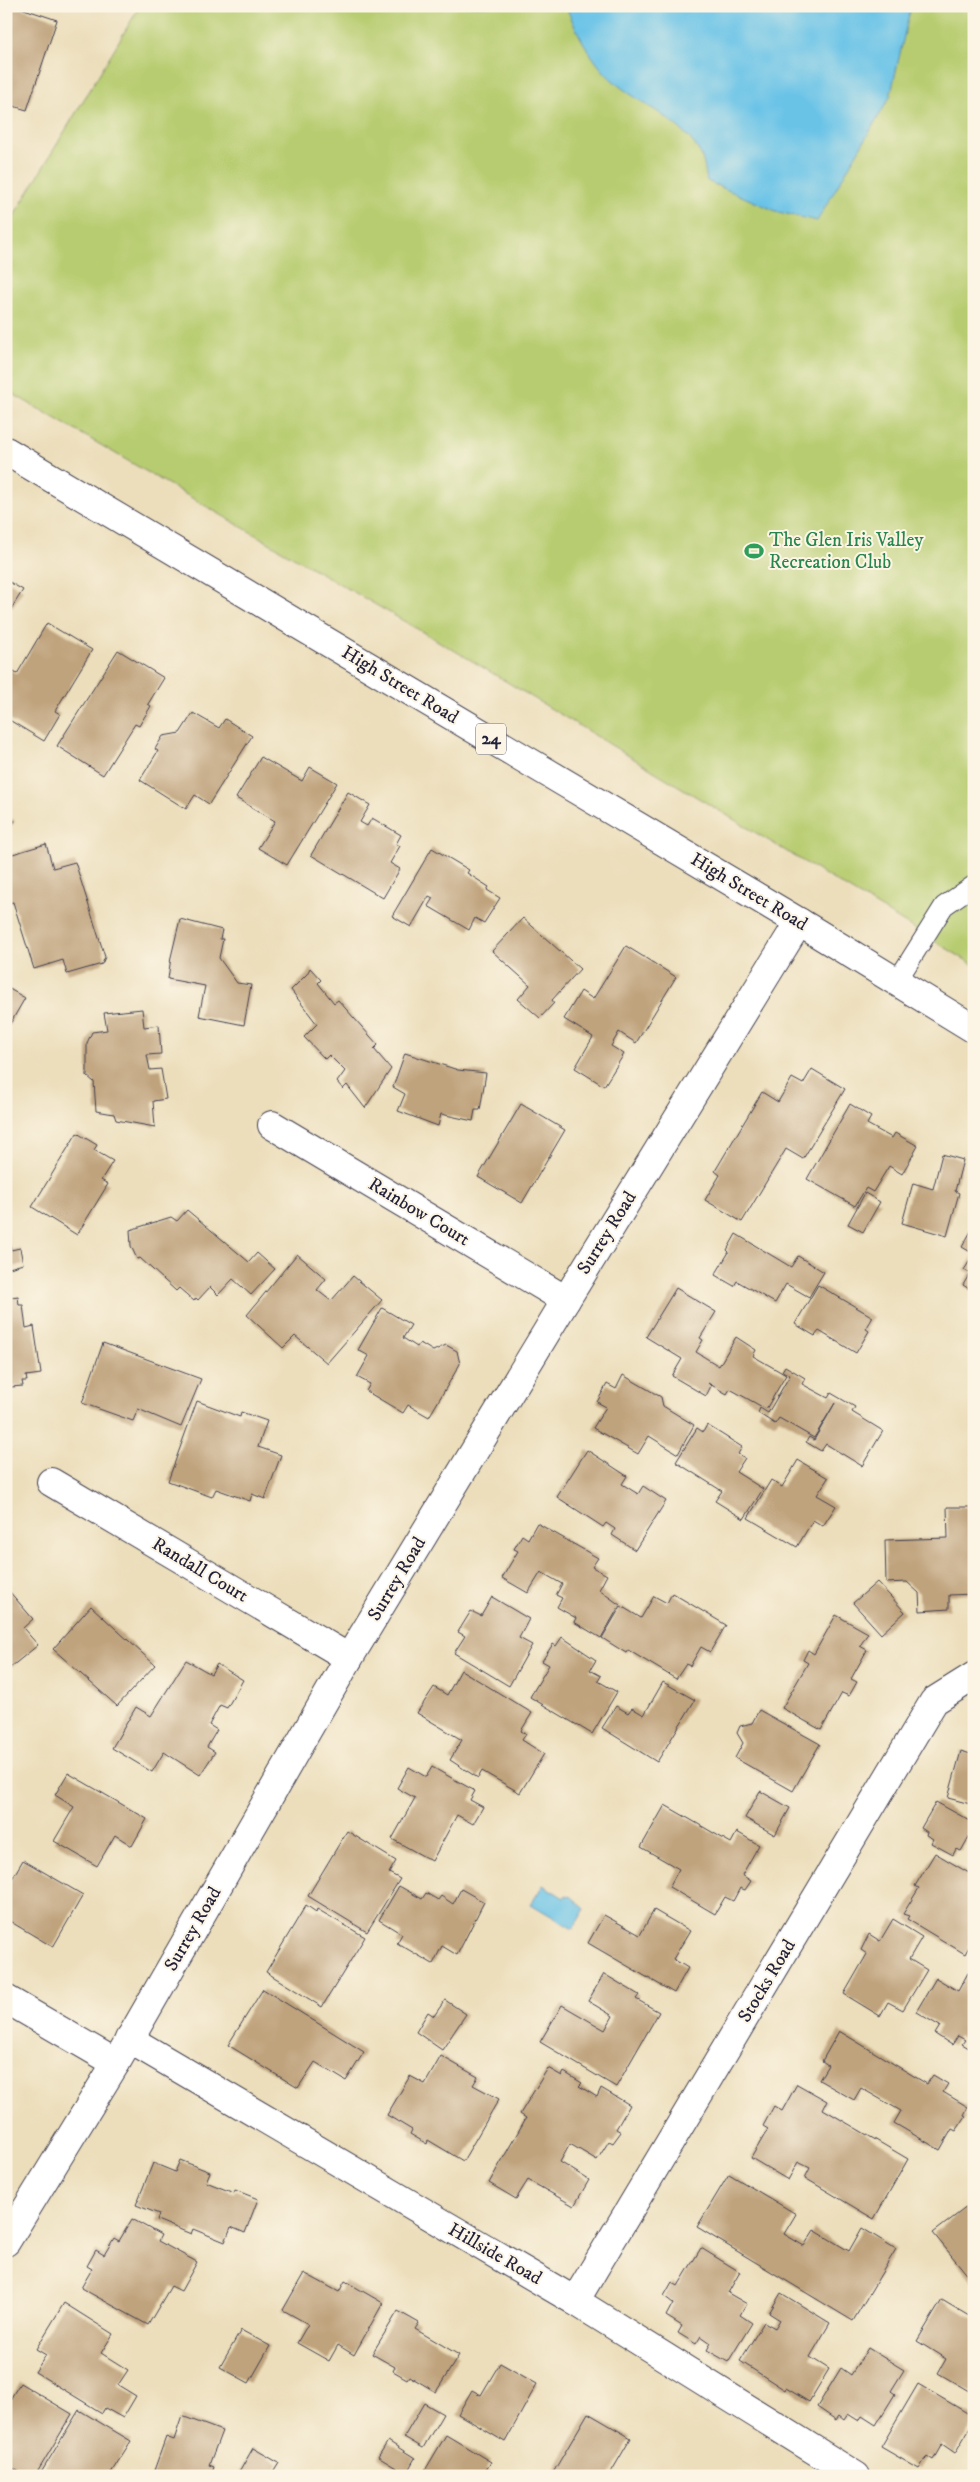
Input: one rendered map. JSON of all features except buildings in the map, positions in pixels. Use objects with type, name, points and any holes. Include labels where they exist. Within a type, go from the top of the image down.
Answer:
[{"type":"street","name":"High Street Road","points":[[6,451],[799,922],[974,1029]]},
{"type":"street","name":"Surrey Road","points":[[6,2242],[116,2063],[350,1658],[566,1300],[799,922]]},
{"type":"street","name":"Rainbow Court","points":[[272,1125],[566,1300]]},
{"type":"street","name":"Randall Court","points":[[51,1482],[350,1658]]},
{"type":"street","name":"Stocks Road","points":[[576,2301],[934,1701],[974,1676]]},
{"type":"street","points":[[6,1999],[116,2063]]},
{"type":"street","name":"Hillside Road","points":[[129,2039],[576,2301],[856,2476]]},
{"type":"lane","points":[[897,981],[944,906],[974,885]]},
{"type":"green space","points":[[140,6],[974,6],[974,965],[469,659],[6,390],[6,229]]},
{"type":"water","points":[[566,6],[911,6],[890,97],[817,221],[778,212],[707,181],[701,154],[690,139],[667,118],[628,93],[605,73],[582,41]]},
{"type":"water","points":[[543,1885],[564,1898],[566,1895],[572,1897],[585,1909],[573,1929],[531,1904]]},
{"type":"place","name":"The Glen Iris Valley Recreation Club","points":[[754,551]]}]
